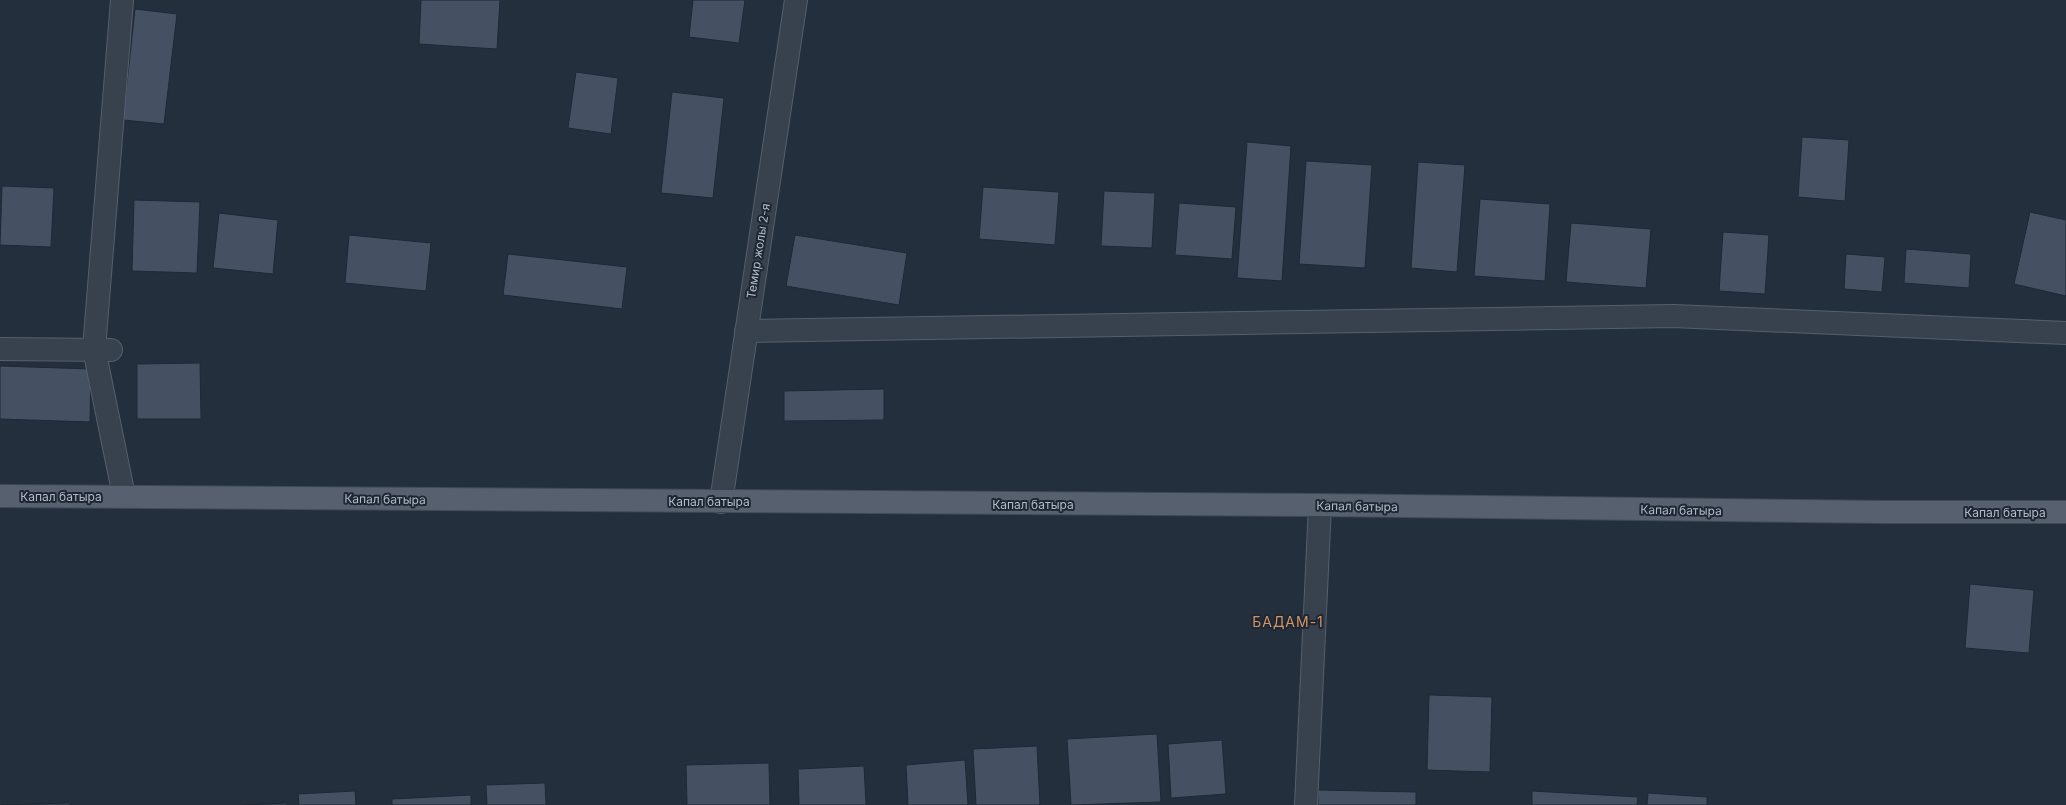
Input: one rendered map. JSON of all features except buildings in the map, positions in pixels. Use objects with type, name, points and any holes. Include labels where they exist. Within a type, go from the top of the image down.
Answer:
[{"type":"main road","name":"Капал батыра","points":[[0,496],[1320,505],[1885,512],[2066,512]]},
{"type":"street","points":[[122,0],[103,350],[124,496]]},
{"type":"street","name":"Темир жолы 2-я","points":[[721,502],[796,0]]},
{"type":"street","points":[[746,331],[1673,316],[2066,333]]},
{"type":"street","points":[[0,348],[103,350]]},
{"type":"street","points":[[1306,805],[1320,505]]},
{"type":"district","name":"БАДАМ-1","points":[[1288,621]]}]
